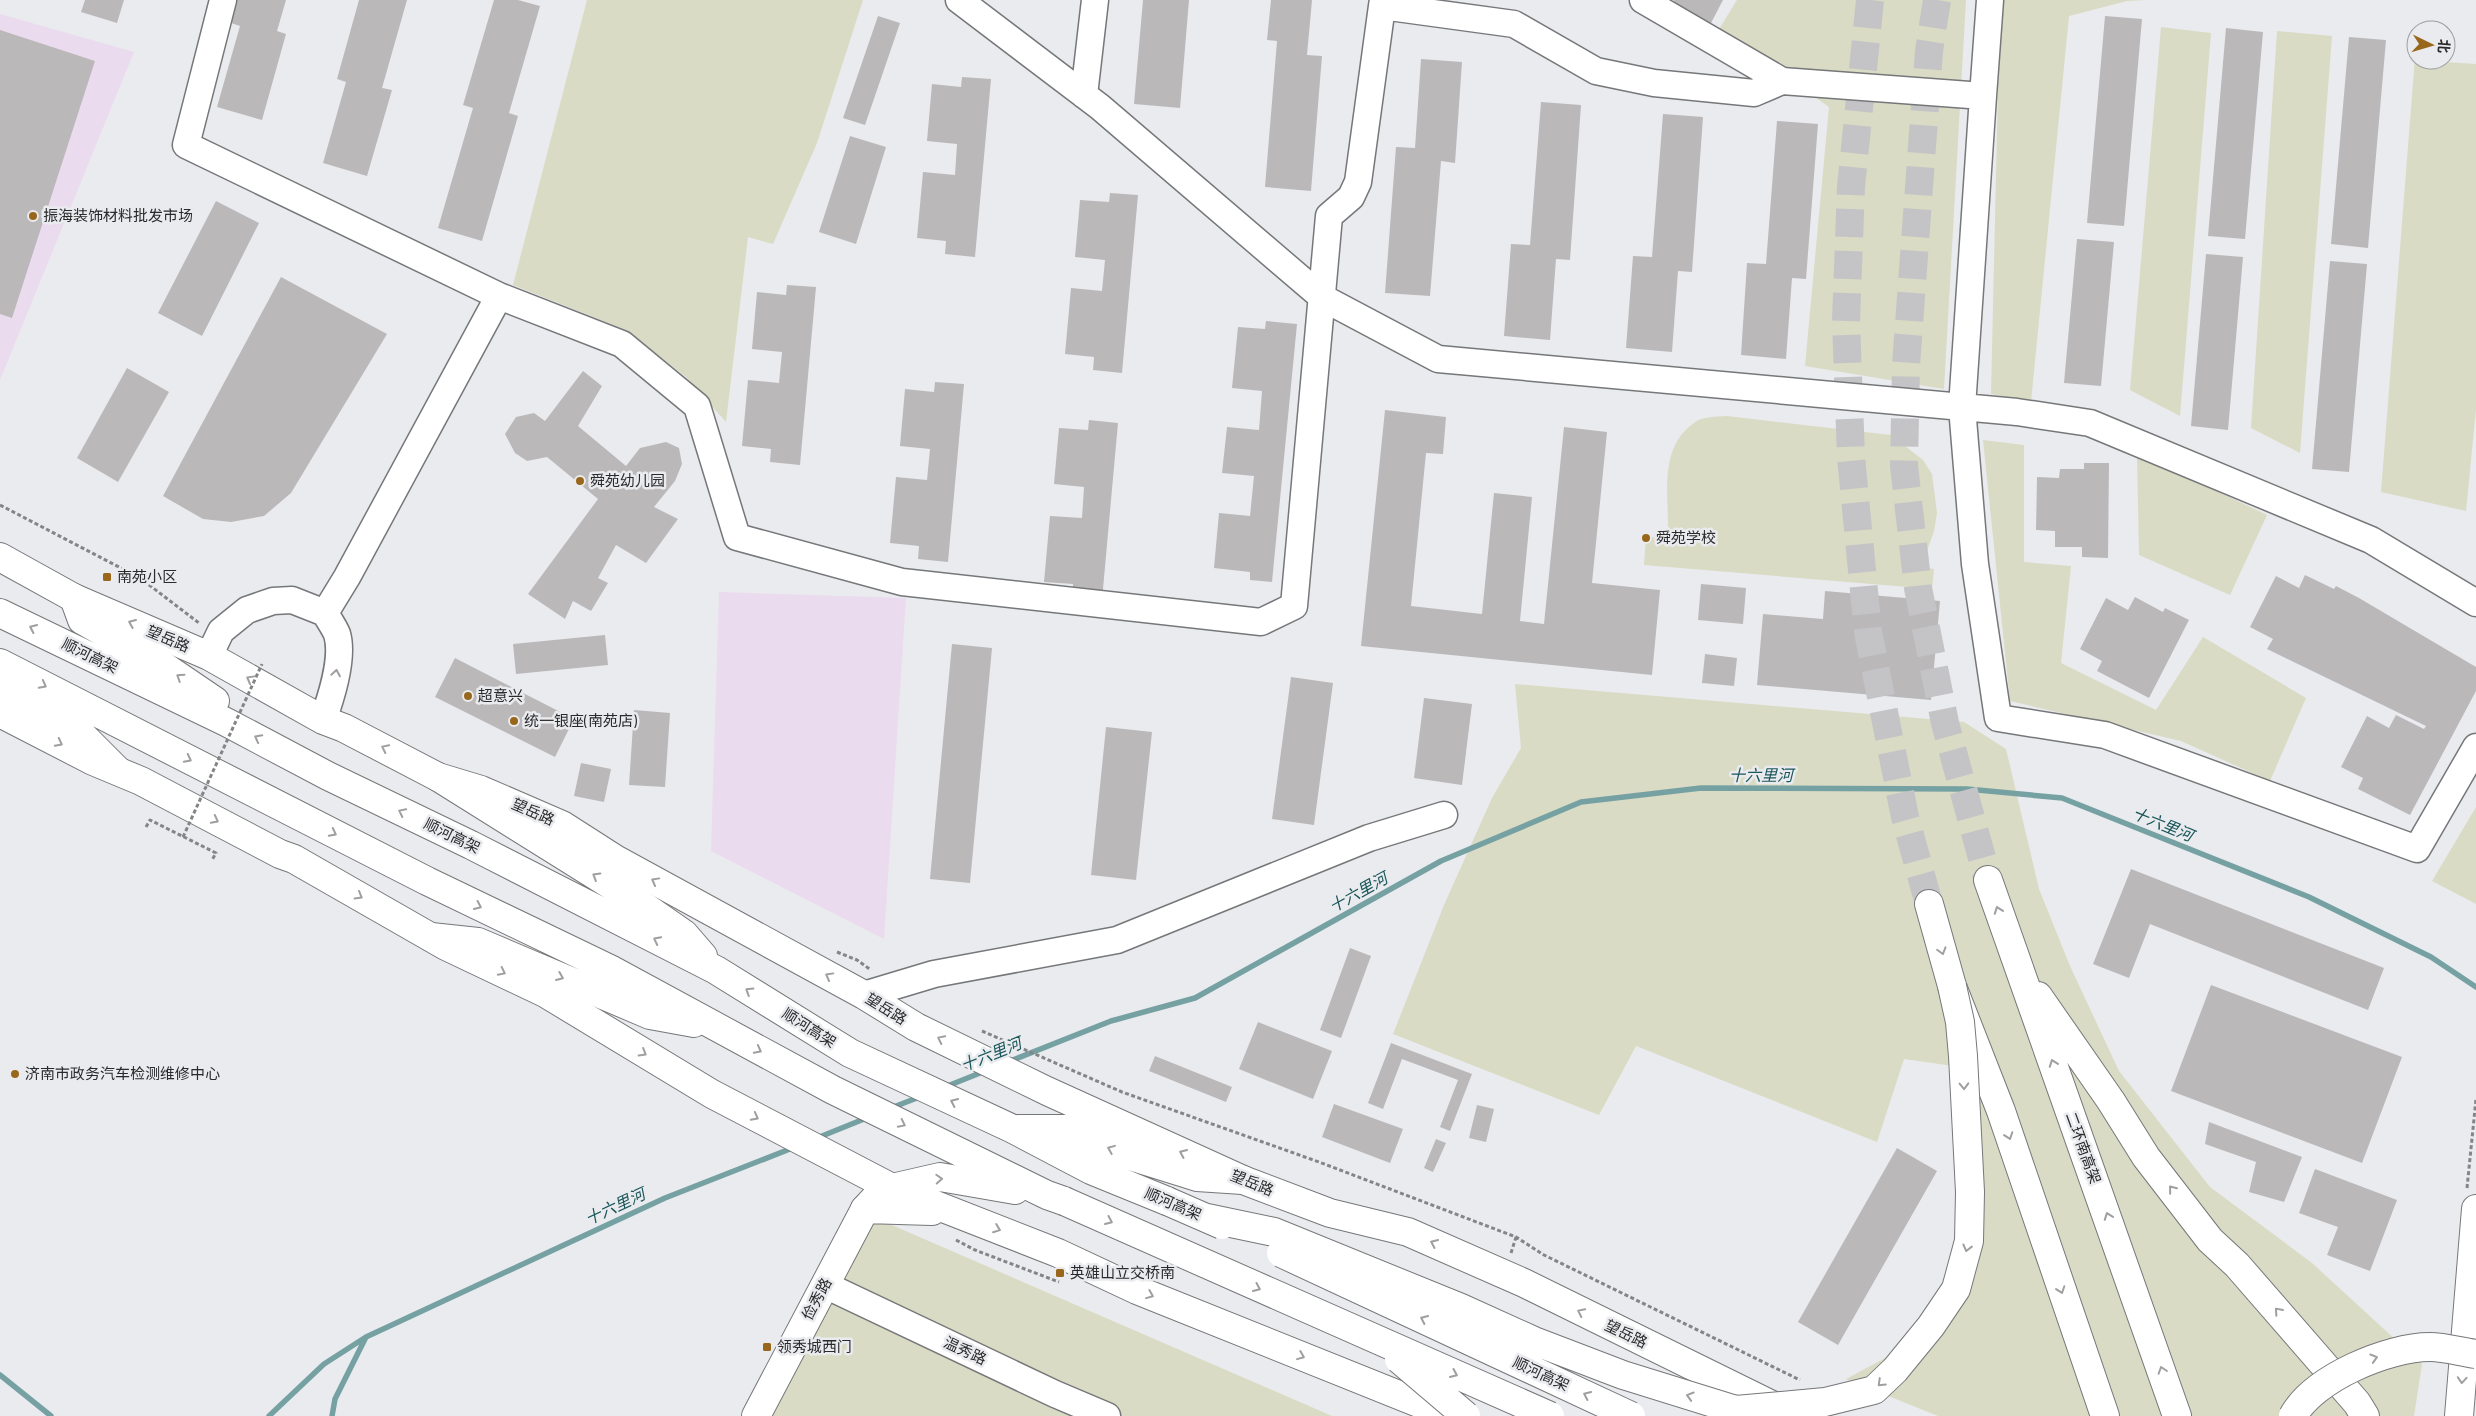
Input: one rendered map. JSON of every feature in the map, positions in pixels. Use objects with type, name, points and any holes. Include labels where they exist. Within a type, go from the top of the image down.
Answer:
[{"type":"main road","name":"望岳路","points":[[0,557],[74,598],[209,656],[323,720],[353,732],[438,777],[481,790],[562,825],[615,859],[864,995],[916,1027],[1047,1091],[1243,1180],[1330,1213],[1408,1232],[1524,1284],[1794,1416]]},
{"type":"main road","points":[[74,598],[82,620],[162,665],[214,700],[226,722]]},
{"type":"main road","name":"顺河高架","points":[[0,613],[226,722],[328,776],[480,850],[716,970],[850,1053],[1006,1126],[1090,1170],[1206,1218],[1631,1416]]},
{"type":"main road","points":[[0,663],[427,881],[610,969],[833,1090],[1056,1198],[1550,1416]]},
{"type":"main road","points":[[0,687],[80,733],[118,770]]},
{"type":"main road","points":[[0,712],[93,761],[118,770],[280,854],[294,859],[431,937],[545,993],[712,1094],[892,1188],[1058,1253],[1137,1290],[1451,1416]]},
{"type":"main road","points":[[438,777],[646,907],[684,934],[716,970]]},
{"type":"main road","name":"二环南高架","points":[[1988,880],[2177,1416]]},
{"type":"main road","points":[[1206,1218],[1274,1232],[1424,1292],[1534,1342],[1623,1375],[1736,1410],[1825,1402],[1874,1390],[1895,1370],[1931,1326],[1956,1289],[1969,1241],[1970,1192],[1960,1022],[1929,904]]},
{"type":"main road","points":[[431,937],[478,942],[650,1015],[715,1026]]},
{"type":"main road","points":[[2022,975],[2085,1062],[2146,1157],[2210,1240],[2237,1265],[2301,1337],[2357,1403],[2365,1416]]},
{"type":"main road","points":[[1952,986],[2001,1112],[2104,1416]]},
{"type":"main road","points":[[1006,1126],[1066,1129],[1114,1151],[1197,1176],[1243,1180]]},
{"type":"main road","points":[[830,1157],[855,1181],[864,1209]]},
{"type":"main road","points":[[864,1209],[878,1195],[892,1188],[940,1178],[1056,1198]]},
{"type":"main road","points":[[864,1209],[951,1211]]},
{"type":"main road","name":"俭秀路","points":[[756,1416],[864,1209]]},
{"type":"main road","points":[[2459,1416],[2476,1209]]},
{"type":"main road","points":[[2301,1337],[2386,1416]]},
{"type":"main road","points":[[1377,1340],[1466,1416]]},
{"type":"main road","points":[[2293,1416],[2317,1390],[2361,1362],[2394,1352],[2430,1347],[2476,1354]]},
{"type":"main road","points":[[1719,1380],[1719,1416]]},
{"type":"street","points":[[223,0],[186,145],[499,296],[622,344],[697,406],[737,537],[902,582],[1261,622],[1294,606],[1329,216],[1351,197],[1358,182],[1383,3],[1514,24],[1596,71],[1654,83],[1754,93],[1782,81]]},
{"type":"street","points":[[959,0],[1084,95],[1323,298],[1438,359],[1962,407],[2090,423],[2371,540],[2476,603]]},
{"type":"street","points":[[1084,95],[1095,0]]},
{"type":"street","points":[[1643,0],[1782,81],[1982,96]]},
{"type":"street","points":[[1990,0],[1962,407],[1975,564],[1998,718],[2105,735],[2417,850],[2476,747]]},
{"type":"street","points":[[325,613],[347,577],[499,296]]},
{"type":"street","points":[[209,656],[222,631],[247,610],[273,601],[292,600],[325,613],[337,635],[337,667],[332,695],[323,720]]},
{"type":"street","points":[[864,995],[934,974],[1117,940],[1369,838],[1444,815]]},
{"type":"street","name":"温秀路","points":[[825,1285],[1055,1394],[1107,1416]]},
{"type":"path","points":[[183,837],[262,664]]},
{"type":"path","points":[[146,827],[150,820],[216,853],[212,860]]},
{"type":"path","points":[[977,1029],[1093,1079],[1516,1236],[1544,1255],[1803,1381]]},
{"type":"shaded area","name":"振海装饰材料批发市场","points":[[0,14],[134,52],[0,380]]},
{"type":"shaded area","points":[[719,592],[906,598],[884,939],[711,851]]},
{"type":"green space","points":[[587,0],[863,0],[817,143],[773,244],[748,237],[726,422],[686,377],[626,330],[513,285]]},
{"type":"green space","points":[[1737,0],[1966,0],[1944,389],[1805,366],[1829,107],[1780,72],[1716,34]]},
{"type":"green space","points":[[2000,0],[2146,0],[2127,1],[2069,16],[2031,402],[1991,394]]},
{"type":"green space","points":[[2161,27],[2211,33],[2180,416],[2130,390]]},
{"type":"green space","points":[[2277,31],[2332,36],[2300,453],[2251,428]]},
{"type":"green space","points":[[2456,63],[2476,64],[2476,409],[2466,511],[2381,492],[2414,70],[2456,70]]},
{"type":"green space","points":[[1727,416],[1891,435],[1923,460],[1932,474],[1937,513],[1934,531],[1928,548],[1912,566],[1934,569],[1932,589],[1644,565],[1646,536],[1681,542],[1668,526],[1668,470],[1676,444],[1683,433],[1697,421],[1710,417]]},
{"type":"green space","points":[[1983,440],[2024,445],[2024,562],[2071,566],[2061,663],[2156,710],[2203,637],[2306,698],[2270,781],[2181,741],[2010,701]]},
{"type":"green space","points":[[2137,453],[2267,515],[2230,595],[2139,555]]},
{"type":"green space","points":[[1515,684],[1964,722],[2006,749],[2039,889],[2070,966],[2119,1071],[2210,1187],[2312,1263],[2422,1364],[2414,1416],[1938,1416],[1846,1379],[1902,1349],[1945,1284],[1974,1175],[1953,1066],[1904,1059],[1877,1142],[1636,1046],[1599,1115],[1393,1034],[1444,905],[1492,798],[1521,748]]},
{"type":"green space","points":[[2476,807],[2476,904],[2432,881]]},
{"type":"green space","points":[[871,1216],[1332,1416],[771,1416]]},
{"type":"building","points":[[85,0],[124,0],[117,23],[81,12]]},
{"type":"building","points":[[237,0],[286,0],[277,31],[286,34],[262,120],[217,107],[240,26],[231,23]]},
{"type":"building","points":[[359,0],[407,0],[382,88],[392,90],[367,176],[323,163],[346,82],[337,79]]},
{"type":"building","points":[[494,0],[518,0],[540,6],[509,113],[518,116],[482,241],[438,228],[473,108],[463,105]]},
{"type":"building","points":[[1143,0],[1189,0],[1180,108],[1134,104]]},
{"type":"building","points":[[1271,0],[1312,0],[1307,55],[1322,56],[1311,191],[1265,187],[1277,41],[1267,40]]},
{"type":"building","points":[[1674,0],[1723,0],[1710,25],[1672,4]]},
{"type":"building","points":[[878,16],[900,23],[865,125],[843,118]]},
{"type":"building","points":[[2105,16],[2142,19],[2124,226],[2087,223]]},
{"type":"building","points":[[2226,28],[2263,32],[2245,239],[2208,236]]},
{"type":"building","name":"振海装饰材料批发市场","points":[[0,30],[95,61],[12,318],[0,314]]},
{"type":"building","points":[[2349,37],[2386,40],[2368,248],[2331,244]]},
{"type":"building","points":[[1421,59],[1462,62],[1455,163],[1441,161],[1430,296],[1385,293],[1396,147],[1415,148]]},
{"type":"building","points":[[962,77],[991,79],[975,257],[945,254],[946,241],[917,238],[923,172],[955,175],[957,144],[927,141],[932,84],[961,87]]},
{"type":"building","points":[[1541,102],[1581,105],[1570,260],[1556,259],[1550,340],[1504,336],[1511,244],[1530,245]]},
{"type":"building","points":[[1663,114],[1703,117],[1692,272],[1678,271],[1672,352],[1626,348],[1633,256],[1652,257]]},
{"type":"building","points":[[1777,121],[1818,124],[1806,279],[1792,278],[1786,359],[1741,355],[1747,263],[1766,264]]},
{"type":"building","points":[[850,136],[886,147],[856,244],[819,232]]},
{"type":"building","points":[[1110,193],[1138,195],[1122,373],[1093,370],[1094,357],[1065,354],[1071,288],[1102,291],[1105,260],[1075,257],[1080,200],[1109,202]]},
{"type":"building","points":[[216,201],[259,223],[202,336],[158,313]]},
{"type":"building","points":[[2077,239],[2114,242],[2101,386],[2064,383]]},
{"type":"building","points":[[2206,254],[2243,257],[2228,430],[2191,426]]},
{"type":"building","points":[[2330,261],[2367,264],[2349,472],[2312,469]]},
{"type":"building","points":[[281,277],[387,334],[291,493],[264,516],[231,522],[203,519],[163,496]]},
{"type":"building","points":[[787,285],[816,287],[800,465],[770,462],[771,449],[742,446],[748,380],[779,383],[782,352],[752,349],[757,292],[786,295]]},
{"type":"building","points":[[1266,321],[1297,324],[1272,582],[1250,580],[1250,572],[1214,568],[1219,513],[1250,516],[1254,476],[1222,473],[1227,427],[1259,430],[1262,391],[1232,388],[1238,327],[1265,329]]},
{"type":"building","points":[[127,368],[169,392],[118,482],[77,458]]},
{"type":"building","points":[[583,371],[602,386],[578,426],[626,466],[640,448],[666,442],[679,448],[682,464],[675,481],[654,507],[678,519],[646,563],[616,545],[598,578],[608,583],[591,611],[573,601],[565,619],[528,594],[598,499],[547,457],[527,461],[515,453],[505,434],[516,417],[534,413],[545,421]]},
{"type":"building","points":[[935,382],[964,384],[948,562],[918,559],[919,546],[890,543],[896,477],[927,480],[930,449],[900,446],[905,389],[934,392]]},
{"type":"building","points":[[1385,410],[1446,417],[1443,454],[1426,453],[1411,606],[1482,614],[1494,493],[1532,497],[1520,621],[1544,624],[1564,427],[1607,432],[1592,583],[1660,590],[1652,675],[1361,646]]},
{"type":"building","points":[[1089,420],[1118,423],[1102,600],[1072,598],[1073,584],[1044,582],[1050,516],[1082,518],[1084,487],[1054,484],[1059,428],[1088,430]]},
{"type":"building","points":[[2084,463],[2109,463],[2108,558],[2082,557],[2082,547],[2055,547],[2055,531],[2036,530],[2037,477],[2059,478],[2060,469],[2084,469]]},
{"type":"building","points":[[2305,575],[2334,589],[2336,586],[2359,598],[2476,667],[2476,691],[2410,815],[2358,789],[2363,778],[2341,767],[2367,716],[2389,728],[2396,715],[2424,729],[2426,726],[2267,649],[2273,639],[2250,627],[2276,576],[2299,588]]},
{"type":"building","points":[[1701,584],[1746,588],[1743,624],[1698,620]]},
{"type":"building","points":[[1825,591],[1940,601],[1931,700],[1757,685],[1763,614],[1823,619]]},
{"type":"building","points":[[2135,597],[2163,612],[2165,608],[2189,620],[2149,698],[2097,671],[2102,661],[2080,649],[2106,598],[2128,610]]},
{"type":"building","points":[[605,635],[608,665],[516,674],[513,644]]},
{"type":"building","points":[[952,644],[992,648],[970,883],[930,879]]},
{"type":"building","points":[[1705,654],[1737,658],[1734,686],[1702,683]]},
{"type":"building","points":[[455,658],[574,719],[555,757],[435,697]]},
{"type":"building","points":[[1291,677],[1333,683],[1314,825],[1272,819]]},
{"type":"building","points":[[1424,698],[1472,704],[1462,785],[1414,778]]},
{"type":"building","points":[[634,710],[670,713],[665,787],[629,785]]},
{"type":"building","points":[[1106,727],[1152,732],[1136,880],[1091,875]]},
{"type":"building","points":[[581,763],[611,769],[604,802],[574,796]]},
{"type":"building","points":[[2131,869],[2384,968],[2368,1010],[2150,924],[2129,978],[2093,964]]},
{"type":"building","points":[[1350,948],[1371,956],[1341,1038],[1320,1030]]},
{"type":"building","points":[[2211,985],[2402,1057],[2362,1163],[2171,1091]]},
{"type":"building","points":[[1258,1022],[1332,1051],[1313,1099],[1239,1069]]},
{"type":"building","points":[[1391,1043],[1472,1074],[1450,1131],[1440,1127],[1458,1080],[1402,1059],[1383,1109],[1368,1103]]},
{"type":"building","points":[[1155,1056],[1232,1087],[1226,1102],[1149,1071]]},
{"type":"building","points":[[1334,1104],[1403,1129],[1390,1163],[1322,1137]]},
{"type":"building","points":[[1477,1105],[1494,1109],[1486,1142],[1469,1138]]},
{"type":"building","points":[[2209,1122],[2302,1157],[2284,1202],[2249,1192],[2256,1162],[2205,1144]]},
{"type":"building","points":[[1436,1139],[1446,1143],[1433,1172],[1424,1168]]},
{"type":"building","points":[[1897,1148],[1937,1171],[1838,1345],[1798,1322]]},
{"type":"building","points":[[2315,1169],[2397,1200],[2370,1271],[2327,1255],[2338,1227],[2299,1213]]},
{"type":"waterway","name":"十六里河","points":[[1008,1062],[1111,1021],[1195,998],[1441,861],[1581,802],[1701,788],[1967,789],[2062,798],[2309,897],[2431,957],[2476,987]]},
{"type":"waterway","name":"十六里河","points":[[945,1087],[985,1071]]},
{"type":"waterway","name":"十六里河","points":[[891,1108],[922,1096]]},
{"type":"waterway","name":"十六里河","points":[[817,1138],[869,1117]]},
{"type":"waterway","name":"十六里河","points":[[332,1416],[335,1399],[366,1337],[665,1198],[795,1147]]},
{"type":"waterway","points":[[269,1416],[324,1364],[366,1337]]},
{"type":"waterway","points":[[0,1375],[51,1416]]},
{"type":"tunnel","points":[[1870,0],[1851,187],[1846,321],[1851,457],[1868,632],[1905,817],[1929,904]]},
{"type":"tunnel","points":[[1937,0],[1929,51],[1906,365],[1904,466],[1918,588],[1945,723],[1988,880]]},
{"type":"place","name":"振海装饰材料批发市场","points":[[33,216]]},
{"type":"place","name":"舜苑幼儿园","points":[[580,481]]},
{"type":"place","name":"舜苑学校","points":[[1646,538]]},
{"type":"place","name":"南苑小区","points":[[107,577]]},
{"type":"place","name":"超意兴","points":[[468,696]]},
{"type":"place","name":"统一银座(南苑店)","points":[[514,721]]},
{"type":"place","name":"济南市政务汽车检测维修中心","points":[[15,1074]]},
{"type":"place","name":"英雄山立交桥南","points":[[1060,1273]]},
{"type":"place","name":"领秀城西门","points":[[767,1347]]}]
